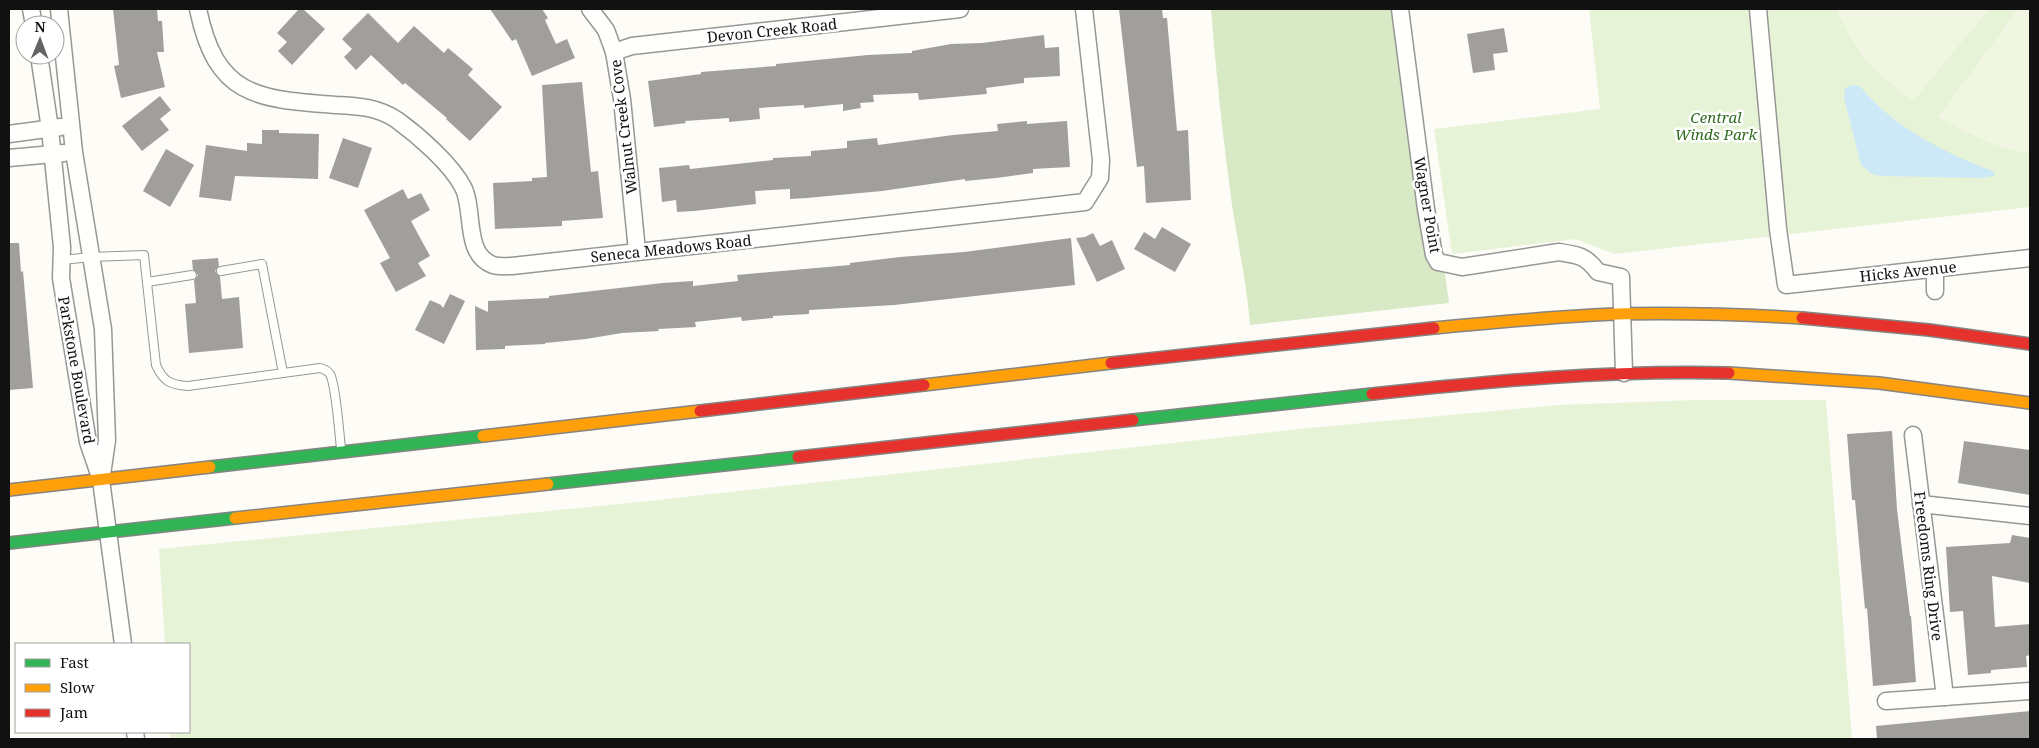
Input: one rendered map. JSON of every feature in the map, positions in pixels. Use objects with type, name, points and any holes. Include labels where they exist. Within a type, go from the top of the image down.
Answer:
[{"type":"main road","points":[[9,490],[1385,332],[1506,321],[1622,314],[1754,315],[1836,319],[2030,344]]},
{"type":"main road","points":[[9,543],[1507,380],[1624,373],[1767,374],[1908,385],[2030,402]]},
{"type":"street","name":"Parkstone Boulevard","points":[[59,9],[70,126],[103,329],[107,440],[101,480]]},
{"type":"street","name":"Seneca Meadows Road","points":[[198,9],[203,34],[214,59],[232,80],[257,94],[282,101],[362,107],[382,111],[398,121],[452,170],[464,189],[470,209],[472,234],[477,250],[486,261],[495,266],[512,266],[1085,202],[1100,178],[1101,160],[1084,9]]},
{"type":"street","name":"Walnut Creek Cove","points":[[590,9],[606,30],[614,52],[622,99],[637,251]]},
{"type":"street","name":"Devon Creek Road","points":[[614,52],[632,46],[960,9]]},
{"type":"street","name":"Wagner Point","points":[[1400,9],[1426,209],[1434,255],[1438,262],[1462,267],[1559,252],[1575,254],[1589,260],[1598,272],[1621,277],[1622,314]]},
{"type":"street","name":"Hicks Avenue","points":[[1758,9],[1778,228],[1786,284],[2030,258]]},
{"type":"street","name":"Parkstone Boulevard","points":[[40,65],[50,129],[62,247],[61,278],[88,442],[101,480]]},
{"type":"street","points":[[9,134],[70,126]]},
{"type":"street","points":[[9,158],[74,152]]},
{"type":"street","points":[[1935,268],[1935,291]]},
{"type":"street","points":[[1622,314],[1624,373]]},
{"type":"street","name":"Freedoms Ring Drive","points":[[1913,435],[1945,697]]},
{"type":"street","points":[[101,480],[123,643]]},
{"type":"street","points":[[1921,504],[2030,516]]},
{"type":"street","points":[[1886,701],[2030,691]]},
{"type":"lane","points":[[62,260],[144,255],[156,365],[160,376],[174,385],[188,386],[320,368],[326,370],[330,374],[341,452]]},
{"type":"lane","points":[[221,271],[262,264],[283,373]]},
{"type":"lane","points":[[147,282],[192,275]]},
{"type":"green space","points":[[1211,9],[1392,9],[1418,211],[1426,257],[1431,267],[1445,274],[1449,303],[1250,325],[1232,205],[1217,82]]},
{"type":"green space","name":"Central Winds Park","points":[[1589,9],[2030,9],[2030,207],[1614,254],[1576,239],[1452,254],[1434,129],[1600,109]]},
{"type":"green space","points":[[1837,9],[1989,9],[1913,101],[1877,72],[1851,38]]},
{"type":"green space","points":[[2018,9],[2030,9],[2030,153],[1994,144],[1938,117]]},
{"type":"green space","points":[[1698,400],[1826,400],[1852,739],[171,739],[170,733],[190,733],[190,643],[165,643],[159,549],[640,502],[1299,429],[1558,405]]},
{"type":"water","points":[[1853,85],[1860,86],[1888,114],[1921,138],[1958,157],[1995,172],[1994,176],[1982,178],[1881,176],[1872,174],[1861,165],[1844,98],[1845,88]]},
{"type":"building","points":[[113,9],[157,9],[158,21],[162,21],[164,52],[157,52],[165,87],[121,98],[114,66],[119,65]]},
{"type":"building","points":[[299,9],[303,9],[325,29],[292,65],[278,51],[287,42],[277,33]]},
{"type":"building","points":[[490,9],[542,9],[548,18],[545,20],[556,44],[567,39],[575,58],[532,76],[516,39],[512,41]]},
{"type":"building","points":[[1119,9],[1162,9],[1163,18],[1167,18],[1177,131],[1188,130],[1191,200],[1146,203],[1144,166],[1137,167]]},
{"type":"building","points":[[368,13],[398,43],[414,26],[444,53],[448,48],[473,69],[468,75],[502,107],[470,141],[447,118],[405,83],[403,85],[371,55],[356,70],[344,57],[352,49],[342,39]]},
{"type":"building","points":[[1504,28],[1508,52],[1493,54],[1495,70],[1473,73],[1467,34]]},
{"type":"building","points":[[1044,35],[1045,48],[1059,47],[1060,76],[1024,78],[1024,83],[986,88],[987,94],[919,100],[918,93],[873,95],[874,102],[860,103],[861,108],[843,111],[843,104],[804,108],[804,105],[759,108],[760,119],[729,122],[729,118],[685,121],[686,123],[654,127],[648,81],[701,74],[701,72],[776,66],[776,64],[868,55],[912,53],[912,51],[951,44],[982,43]]},
{"type":"building","points":[[582,82],[591,172],[598,171],[603,218],[562,221],[562,226],[495,229],[493,183],[532,181],[532,178],[547,177],[542,85]]},
{"type":"building","points":[[160,96],[171,110],[160,119],[169,130],[142,151],[122,126]]},
{"type":"building","points":[[1027,121],[1027,124],[1067,121],[1070,167],[1033,169],[1033,173],[996,178],[965,181],[965,179],[882,191],[807,198],[790,199],[790,189],[755,191],[756,204],[694,211],[677,212],[676,200],[662,202],[659,168],[689,165],[690,169],[773,160],[773,158],[811,156],[811,151],[847,148],[847,141],[877,138],[878,145],[998,131],[997,124]]},
{"type":"building","points":[[262,130],[279,130],[279,133],[319,134],[318,179],[235,176],[231,201],[199,197],[206,145],[247,151],[247,143],[262,144]]},
{"type":"building","points":[[343,138],[372,148],[358,188],[329,178]]},
{"type":"building","points":[[166,149],[194,165],[170,207],[143,191]]},
{"type":"building","points":[[403,189],[408,199],[421,193],[430,210],[411,221],[430,256],[418,263],[426,276],[396,292],[380,263],[390,258],[364,210]]},
{"type":"building","points":[[1162,227],[1191,244],[1175,272],[1134,249],[1144,232],[1155,239]]},
{"type":"building","points":[[1093,233],[1100,246],[1112,240],[1125,269],[1097,282],[1076,238],[1085,237]]},
{"type":"building","points":[[1071,238],[1075,285],[894,305],[809,310],[809,314],[773,316],[773,318],[742,321],[741,317],[695,322],[696,327],[622,333],[545,344],[505,346],[505,349],[476,350],[475,306],[488,312],[488,301],[549,298],[549,296],[663,283],[693,281],[693,286],[738,281],[737,275],[850,265],[850,263],[964,252]]},
{"type":"building","points":[[9,243],[19,243],[33,388],[9,390]]},
{"type":"building","points":[[218,258],[219,266],[215,271],[220,276],[222,299],[239,297],[243,348],[189,353],[185,304],[196,303],[194,280],[198,275],[193,270],[192,260]]},
{"type":"building","points":[[450,294],[465,301],[444,344],[415,330],[430,300],[441,305],[443,308]]},
{"type":"building","points":[[1892,431],[1897,509],[1911,616],[1916,682],[1873,686],[1867,608],[1865,609],[1855,500],[1852,500],[1847,434]]},
{"type":"building","points":[[1964,441],[2030,450],[2030,495],[1958,483]]},
{"type":"building","points":[[2012,535],[2030,538],[2030,583],[1992,576],[1995,627],[2030,624],[2030,655],[2026,656],[2027,667],[1991,670],[1991,673],[1968,675],[1963,611],[1950,612],[1946,547],[2010,543]]},
{"type":"building","points":[[2030,711],[2030,739],[1877,739],[1876,726]]},
{"type":"traffic: fast","points":[[1133,420],[1372,394]]},
{"type":"traffic: fast","points":[[210,467],[483,436]]},
{"type":"traffic: fast","points":[[548,484],[798,457]]},
{"type":"traffic: fast","points":[[9,543],[235,518]]},
{"type":"traffic: slow","points":[[1434,328],[1619,314],[1750,315],[1802,318]]},
{"type":"traffic: slow","points":[[924,385],[1111,363]]},
{"type":"traffic: slow","points":[[1729,373],[1879,383],[2030,403]]},
{"type":"traffic: slow","points":[[483,436],[700,411]]},
{"type":"traffic: slow","points":[[9,490],[210,467]]},
{"type":"traffic: slow","points":[[235,518],[548,484]]},
{"type":"traffic: jam","points":[[1802,318],[1929,330],[2030,344]]},
{"type":"traffic: jam","points":[[1111,363],[1434,328]]},
{"type":"traffic: jam","points":[[1372,394],[1595,375],[1729,373]]},
{"type":"traffic: jam","points":[[700,411],[924,385]]},
{"type":"traffic: jam","points":[[798,457],[1133,420]]}]
